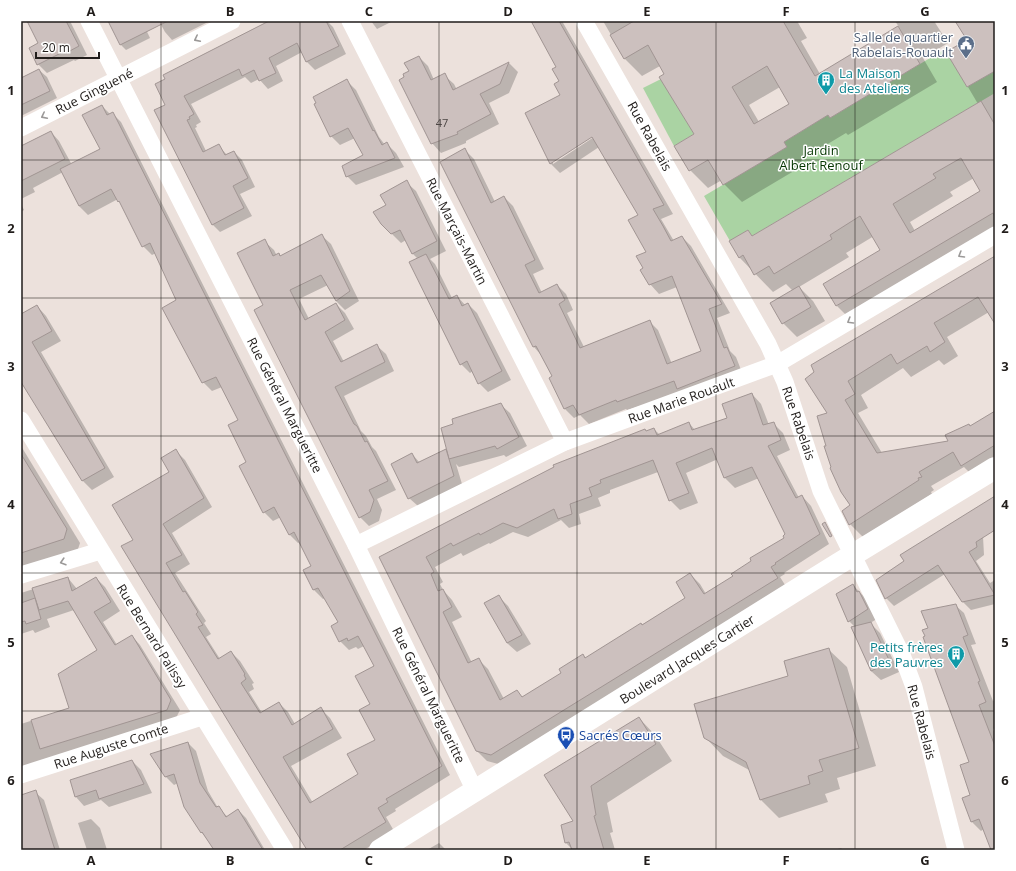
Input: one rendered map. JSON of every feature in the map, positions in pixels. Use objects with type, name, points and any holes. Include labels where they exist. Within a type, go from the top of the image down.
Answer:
[{"type":"street","name":"Rue Général Margueritte","points":[[90,21],[356,545],[475,791]]},
{"type":"street","name":"Rue Ginguené","points":[[21,128],[232,21]]},
{"type":"street","name":"Rue Marçais-Martin","points":[[350,21],[565,442]]},
{"type":"street","name":"Rue Rabelais","points":[[584,21],[768,344],[777,364],[785,382],[822,491],[909,672],[956,850]]},
{"type":"street","name":"Rue Marie Rouault","points":[[356,545],[565,442],[777,364],[995,235]]},
{"type":"street","name":"Rue Bernard Palissy","points":[[21,420],[100,551],[285,850]]},
{"type":"street","name":"Boulevard Jacques Cartier","points":[[380,850],[995,468]]},
{"type":"street","points":[[21,575],[100,551]]},
{"type":"street","name":"Rue Auguste Comte","points":[[21,775],[202,717]]},
{"type":"green space","name":"Jardin Albert Renouf","points":[[945,49],[967,87],[995,71],[995,93],[752,236],[748,230],[730,241],[704,196],[787,147],[784,142],[828,115],[830,118]]},
{"type":"green space","points":[[661,79],[694,134],[674,146],[643,88]]},
{"type":"building","points":[[27,21],[66,21],[79,46],[66,53],[65,51],[37,65],[29,48],[38,43]]},
{"type":"building","points":[[108,21],[168,21],[120,45]]},
{"type":"building","points":[[269,21],[326,21],[339,46],[306,62],[297,43],[269,58],[276,73],[259,81],[254,70],[242,76],[239,69],[184,96],[194,114],[187,120],[203,152],[219,144],[225,155],[234,151],[248,178],[233,186],[244,208],[212,225],[154,110],[165,105],[155,84],[165,79],[163,75]]},
{"type":"building","points":[[531,21],[559,21],[664,205],[653,209],[671,241],[682,236],[722,304],[709,309],[724,348],[727,347],[735,366],[677,389],[674,381],[617,402],[616,400],[579,415],[573,405],[564,409],[549,378],[552,376],[536,346],[533,347],[440,162],[465,148],[491,203],[504,196],[535,260],[525,265],[539,293],[557,284],[565,300],[559,304],[580,348],[650,320],[667,364],[701,351],[672,276],[649,285],[640,270],[643,268],[636,256],[646,252],[628,220],[638,215],[592,137],[550,164],[525,113],[560,95],[554,84],[559,81],[552,69],[556,67]]},
{"type":"building","name":"La Maison des Ateliers","points":[[634,21],[783,21],[815,76],[898,26],[920,64],[830,118],[828,115],[784,142],[787,147],[723,185],[708,160],[689,171],[674,146],[694,134],[659,77],[664,74],[648,45],[624,59],[610,35]],"holes":[[[767,66],[789,104],[754,124],[732,87]]]},
{"type":"building","points":[[955,21],[995,21],[995,71],[967,87],[946,52],[967,40]]},
{"type":"building","points":[[419,56],[431,80],[445,73],[453,90],[509,62],[500,84],[480,94],[491,114],[457,132],[458,134],[431,144],[399,80],[404,77],[403,74],[409,71],[404,63]]},
{"type":"building","points":[[39,69],[50,91],[21,105],[21,78]]},
{"type":"building","points":[[347,79],[373,131],[374,130],[382,145],[387,142],[395,158],[346,177],[342,166],[363,155],[348,128],[330,137],[314,104],[316,103],[313,97]]},
{"type":"building","points":[[981,101],[995,125],[995,217],[993,213],[836,306],[823,284],[880,250],[860,216],[830,235],[832,239],[774,274],[769,266],[754,275],[743,255],[739,258],[729,241],[748,230],[752,236]],"holes":[[[961,158],[980,191],[910,233],[893,204],[936,178],[933,174]]]},
{"type":"building","points":[[102,105],[107,115],[113,112],[442,766],[386,799],[388,802],[378,808],[386,822],[340,850],[307,850],[121,546],[133,540],[112,505],[169,472],[161,458],[176,449],[204,498],[163,524],[182,555],[166,563],[183,592],[185,591],[198,612],[196,614],[203,625],[198,627],[218,659],[231,651],[245,674],[246,679],[241,683],[260,713],[279,702],[292,725],[321,707],[333,729],[283,757],[310,803],[358,774],[347,754],[375,740],[359,710],[370,704],[355,676],[374,666],[358,636],[348,641],[347,638],[339,642],[331,626],[338,622],[318,588],[313,590],[303,570],[311,566],[294,532],[289,535],[274,507],[263,513],[239,466],[246,462],[228,425],[238,420],[216,377],[202,383],[162,308],[176,300],[150,243],[142,247],[119,201],[118,202],[111,189],[79,206],[60,169],[100,149],[82,115]]},
{"type":"building","points":[[51,131],[65,159],[21,181],[21,146]]},
{"type":"building","points":[[407,180],[437,241],[412,254],[400,230],[391,234],[381,224],[373,212],[386,205],[380,195]]},
{"type":"building","points":[[322,234],[350,291],[336,301],[321,275],[290,290],[305,320],[336,303],[345,320],[325,332],[341,362],[377,344],[385,362],[335,387],[354,424],[357,426],[365,442],[367,441],[388,481],[369,490],[374,500],[370,512],[359,518],[254,310],[263,305],[237,253],[265,239],[273,256],[279,253],[280,256]]},
{"type":"building","points":[[426,254],[449,299],[457,295],[462,306],[468,303],[502,371],[478,384],[467,361],[460,365],[409,262]]},
{"type":"building","points":[[995,256],[995,324],[978,297],[934,323],[945,342],[930,352],[927,346],[897,364],[891,354],[848,381],[855,394],[845,400],[877,453],[948,441],[945,435],[969,424],[970,426],[995,411],[995,445],[961,466],[953,452],[919,472],[922,477],[918,478],[919,480],[849,525],[842,511],[850,505],[841,492],[830,468],[831,467],[824,446],[826,446],[817,416],[827,413],[805,379],[814,372],[811,365]]},
{"type":"building","points":[[799,286],[811,307],[782,324],[770,303]]},
{"type":"building","points":[[37,305],[52,331],[32,342],[105,468],[82,481],[21,382],[21,314]]},
{"type":"building","points":[[752,393],[763,425],[774,422],[781,440],[768,446],[796,498],[802,495],[820,534],[771,567],[778,578],[491,755],[476,751],[379,557],[554,467],[553,465],[645,429],[646,431],[654,428],[657,435],[689,422],[692,430],[727,418],[722,404]],"holes":[[[712,448],[724,478],[752,467],[785,534],[783,536],[784,538],[750,558],[751,561],[731,574],[733,576],[704,594],[690,573],[676,582],[685,598],[642,625],[641,623],[585,658],[583,654],[559,669],[561,673],[522,697],[517,690],[500,700],[479,658],[468,663],[443,612],[452,607],[443,589],[438,591],[431,574],[434,572],[426,557],[451,543],[453,546],[479,533],[480,535],[503,523],[517,528],[554,509],[558,519],[572,514],[570,504],[592,496],[589,488],[601,483],[600,480],[653,460],[669,501],[689,493],[676,463]]]},
{"type":"building","points":[[501,403],[519,437],[497,449],[495,446],[449,459],[441,428],[453,424],[452,419]]},
{"type":"building","points":[[446,449],[454,476],[408,499],[391,464],[412,453],[417,463]]},
{"type":"building","points":[[21,454],[67,529],[64,539],[21,553]]},
{"type":"building","points":[[995,496],[995,530],[976,542],[977,547],[969,552],[995,595],[962,602],[938,565],[885,599],[876,580],[904,561],[900,555]]},
{"type":"building","points":[[825,522],[832,536],[830,537],[822,524]]},
{"type":"building","points":[[68,577],[72,591],[96,577],[111,602],[94,612],[115,645],[132,635],[171,700],[167,710],[40,749],[31,720],[69,708],[58,674],[97,650],[68,601],[39,610],[32,588]]},
{"type":"building","points":[[853,584],[857,592],[859,591],[868,609],[848,622],[836,594]]},
{"type":"building","points":[[499,595],[522,635],[507,643],[484,603]]},
{"type":"building","points":[[35,598],[41,619],[26,624],[25,621],[21,622],[21,603]]},
{"type":"building","points":[[956,604],[968,635],[963,637],[980,681],[978,682],[986,702],[979,705],[995,746],[995,850],[991,850],[979,819],[971,822],[962,798],[970,795],[960,765],[969,762],[923,637],[925,636],[922,630],[928,628],[921,611]]},
{"type":"building","points":[[871,622],[890,662],[871,671],[851,627]]},
{"type":"building","points":[[829,648],[859,748],[819,760],[823,771],[808,776],[810,784],[760,800],[746,762],[704,738],[694,704],[788,676],[784,661]]},
{"type":"building","points":[[639,717],[656,744],[591,786],[596,815],[594,816],[604,850],[572,850],[569,842],[565,843],[561,825],[573,821],[544,775]]},
{"type":"building","points":[[188,742],[200,783],[216,807],[219,806],[226,817],[238,809],[263,850],[214,850],[202,832],[201,833],[184,807],[174,774],[165,777],[150,754]]},
{"type":"building","points":[[132,760],[144,784],[99,799],[96,790],[75,797],[70,780]]},
{"type":"building","points":[[36,790],[55,850],[21,850],[21,795]]},
{"type":"place","name":"Salle de quartier Rabelais-Rouault","points":[[966,59]]},
{"type":"place","name":"La Maison des Ateliers","points":[[826,95]]},
{"type":"place","name":"Petits frères des Pauvres","points":[[956,669]]},
{"type":"place","name":"Sacrés Cœurs","points":[[566,750]]}]
